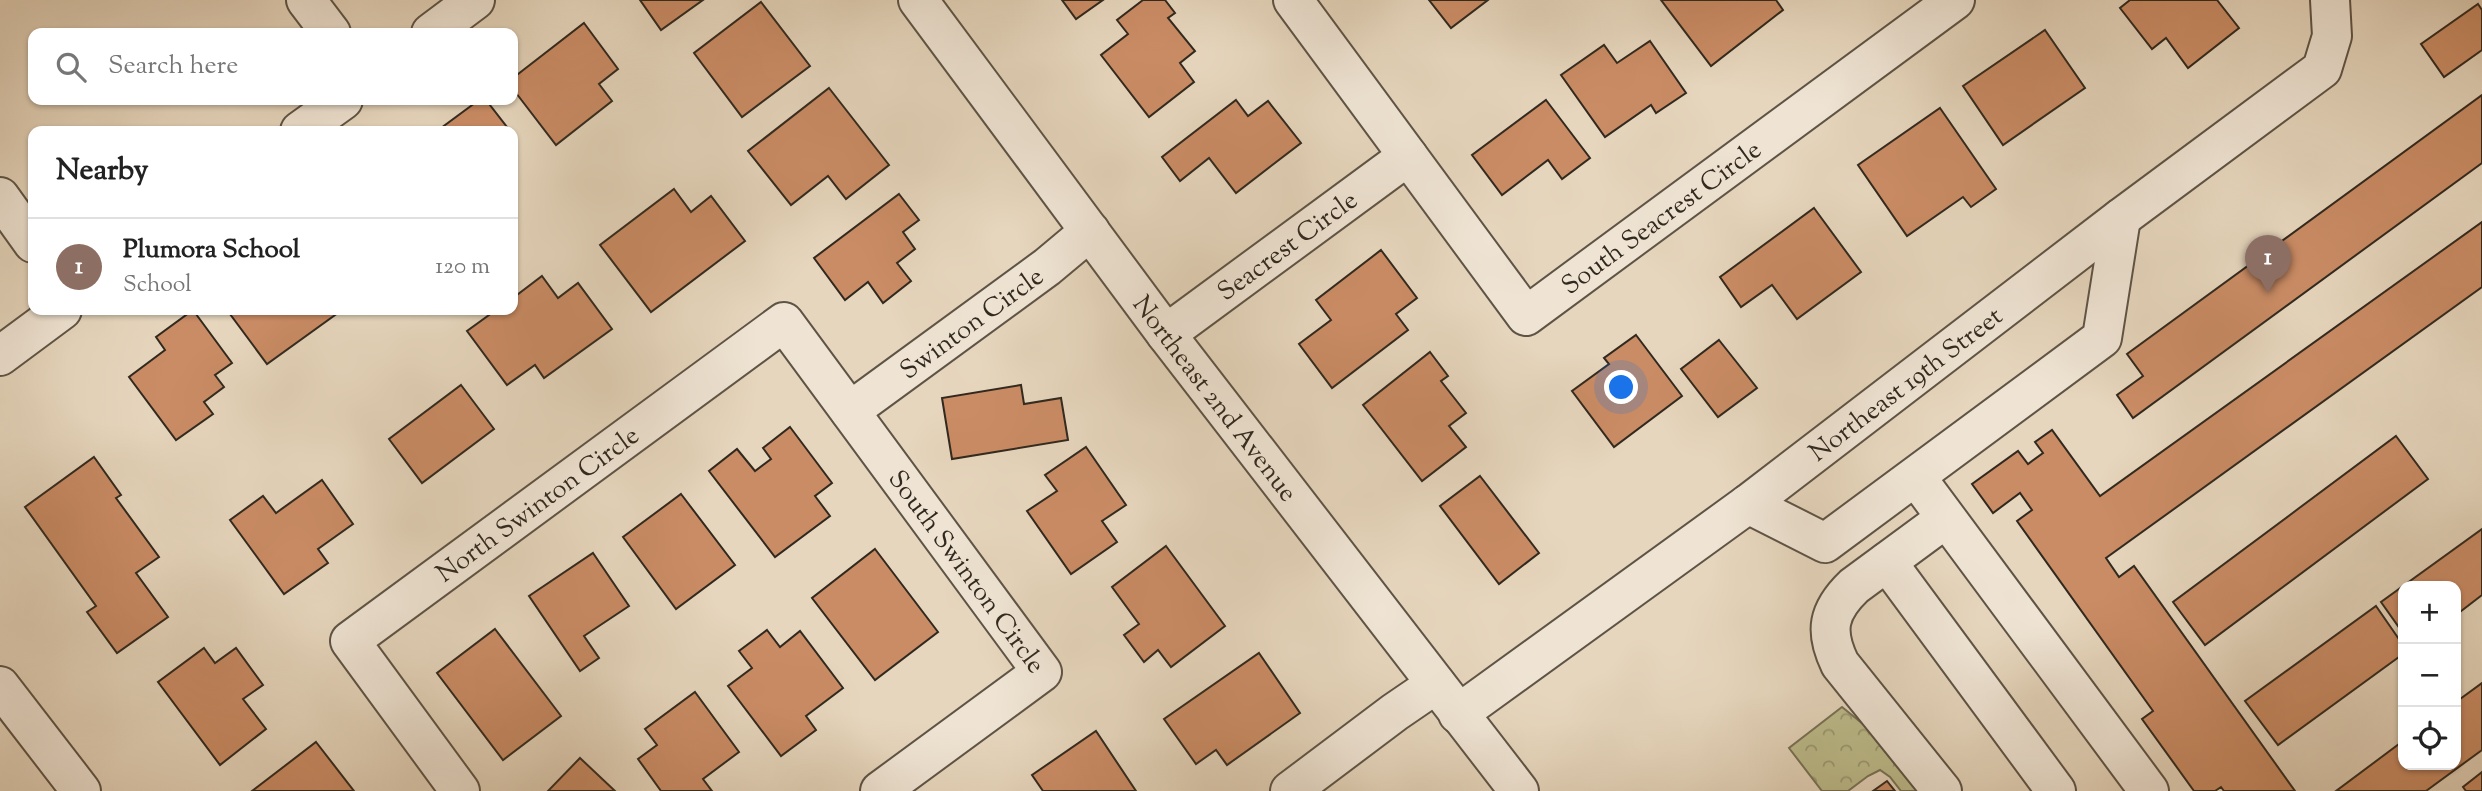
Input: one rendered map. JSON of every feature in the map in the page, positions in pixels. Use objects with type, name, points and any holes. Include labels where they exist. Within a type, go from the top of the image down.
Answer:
[{"type":"street","points":[[306,0],[327,28]]},
{"type":"street","points":[[438,28],[475,0]]},
{"type":"street","name":"Northeast 2nd Avenue","points":[[918,0],[1167,334],[1519,791]]},
{"type":"street","points":[[1293,0],[1408,156]]},
{"type":"street","name":"South Seacrest Circle","points":[[1408,156],[1526,316],[1955,0]]},
{"type":"street","name":"Northeast 19th Street","points":[[1304,781],[1362,760],[1448,700],[1748,504],[2121,218],[2322,69],[2331,18]]},
{"type":"street","points":[[307,126],[335,105]]},
{"type":"street","name":"Seacrest Circle","points":[[1167,334],[1408,156]]},
{"type":"street","points":[[0,197],[28,236]]},
{"type":"street","points":[[1748,504],[1825,543],[2102,338],[2121,218]]},
{"type":"street","name":"Swinton Circle","points":[[850,411],[1047,267],[1090,231]]},
{"type":"street","points":[[0,356],[55,315]]},
{"type":"street","name":"North Swinton Circle","points":[[460,791],[350,641],[784,322],[850,411]]},
{"type":"street","name":"South Swinton Circle","points":[[850,411],[1042,672],[880,791]]},
{"type":"street","points":[[1916,477],[2150,791]]},
{"type":"street","points":[[1942,791],[1840,664],[1832,648],[1830,631],[1833,613],[1841,598],[1945,519]]},
{"type":"street","points":[[1887,562],[2056,791]]},
{"type":"street","points":[[0,686],[81,791]]},
{"type":"green space","points":[[1842,707],[1874,733],[1926,791],[1901,791],[1890,777],[1880,770],[1848,791],[1822,791],[1789,748]]},
{"type":"building","points":[[640,0],[703,0],[661,30]]},
{"type":"building","points":[[1062,0],[1103,0],[1076,19]]},
{"type":"building","points":[[1143,0],[1165,0],[1175,13],[1168,18],[1195,51],[1180,63],[1194,82],[1149,117],[1101,55],[1128,34],[1117,20]]},
{"type":"building","points":[[1429,0],[1488,0],[1451,28]]},
{"type":"building","points":[[1661,0],[1776,0],[1783,10],[1711,66]]},
{"type":"building","points":[[2130,0],[2217,0],[2239,28],[2188,68],[2166,38],[2152,49],[2120,8]]},
{"type":"building","points":[[761,2],[810,66],[742,117],[694,53]]},
{"type":"building","points":[[2478,4],[2482,10],[2482,50],[2444,77],[2421,44]]},
{"type":"building","points":[[584,23],[618,69],[599,84],[612,101],[556,145],[518,96],[518,74]]},
{"type":"building","points":[[2045,30],[2085,88],[2003,145],[1963,86]]},
{"type":"building","points":[[1650,41],[1686,93],[1656,113],[1651,105],[1605,137],[1561,75],[1604,45],[1617,63]]},
{"type":"building","points":[[829,88],[889,165],[846,199],[828,176],[791,205],[748,151]]},
{"type":"building","points":[[2482,95],[2482,163],[2133,418],[2117,395],[2143,376],[2127,354]]},
{"type":"building","points":[[1236,100],[1248,116],[1268,101],[1301,143],[1236,193],[1209,158],[1180,181],[1162,157]]},
{"type":"building","points":[[1546,100],[1590,158],[1562,179],[1548,160],[1502,195],[1472,155]]},
{"type":"building","points":[[472,105],[490,105],[506,126],[444,126]]},
{"type":"building","points":[[1940,108],[1996,189],[1971,207],[1963,197],[1907,236],[1858,165]]},
{"type":"building","points":[[674,189],[691,212],[711,196],[745,241],[651,312],[600,245]]},
{"type":"building","points":[[899,194],[919,220],[903,232],[915,249],[897,263],[911,281],[883,303],[868,282],[845,300],[814,258]]},
{"type":"building","points":[[1814,208],[1861,272],[1797,319],[1772,285],[1741,307],[1720,277]]},
{"type":"building","points":[[2482,222],[2482,287],[2106,558],[2119,577],[2134,566],[2295,791],[2224,791],[2221,787],[2215,791],[2194,791],[2142,719],[2153,711],[2017,521],[2032,510],[2020,493],[1993,513],[1972,484],[2018,451],[2028,464],[2043,453],[2035,442],[2052,430],[2100,496]]},
{"type":"building","points":[[1381,250],[1417,298],[1396,314],[1408,330],[1332,388],[1299,344],[1331,320],[1316,300]]},
{"type":"building","points":[[542,276],[558,298],[578,283],[612,329],[544,378],[535,365],[507,385],[467,331],[489,315],[518,315],[518,294]]},
{"type":"building","points":[[186,315],[197,315],[232,363],[215,375],[224,387],[204,402],[213,414],[176,440],[129,377],[165,350],[156,337]]},
{"type":"building","points":[[231,315],[335,315],[267,364]]},
{"type":"building","points":[[1636,335],[1682,396],[1614,447],[1572,391],[1609,364],[1604,358]]},
{"type":"building","points":[[1719,340],[1757,388],[1718,417],[1681,369]]},
{"type":"building","points":[[1430,352],[1448,376],[1441,381],[1466,413],[1449,426],[1466,447],[1422,481],[1363,405]]},
{"type":"building","points":[[461,385],[494,429],[422,483],[389,439]]},
{"type":"building","points":[[1021,385],[1024,404],[1061,398],[1068,440],[952,459],[942,398]]},
{"type":"building","points":[[790,427],[832,483],[815,496],[830,516],[775,557],[709,471],[737,449],[755,471],[771,459],[763,448]]},
{"type":"building","points":[[2396,436],[2428,479],[2205,645],[2173,602]]},
{"type":"building","points":[[1086,447],[1126,505],[1102,521],[1117,542],[1071,574],[1027,511],[1057,491],[1045,475]]},
{"type":"building","points":[[94,457],[121,495],[116,498],[159,557],[136,573],[168,617],[117,653],[87,612],[96,606],[25,507]]},
{"type":"building","points":[[1480,476],[1539,553],[1499,584],[1440,506]]},
{"type":"building","points":[[322,480],[353,524],[318,549],[328,563],[284,594],[230,520],[263,496],[276,513]]},
{"type":"building","points":[[681,494],[735,565],[676,609],[623,537]]},
{"type":"building","points":[[2482,529],[2482,595],[2461,611],[2461,581],[2410,581]]},
{"type":"building","points":[[1166,546],[1225,626],[1171,667],[1158,650],[1144,662],[1124,635],[1139,624],[1112,587]]},
{"type":"building","points":[[875,549],[938,632],[875,680],[812,598]]},
{"type":"building","points":[[593,553],[629,606],[584,636],[599,658],[580,671],[529,596]]},
{"type":"building","points":[[2398,590],[2398,626],[2381,602]]},
{"type":"building","points":[[2376,606],[2398,638],[2398,658],[2278,745],[2245,701]]},
{"type":"building","points":[[495,629],[561,716],[503,760],[437,673]]},
{"type":"building","points":[[767,630],[780,647],[800,631],[843,688],[806,716],[816,730],[781,756],[728,686],[752,668],[739,651]]},
{"type":"building","points":[[204,648],[215,663],[236,648],[263,685],[243,699],[266,729],[220,765],[158,682]]},
{"type":"building","points":[[1259,653],[1300,713],[1227,765],[1216,750],[1196,764],[1164,719]]},
{"type":"building","points":[[2482,683],[2482,750],[2461,765],[2461,707],[2461,698]]},
{"type":"building","points":[[695,692],[739,752],[703,779],[712,791],[661,791],[638,759],[657,745],[645,729]]},
{"type":"building","points":[[1096,731],[1136,791],[1043,791],[1032,775]]},
{"type":"building","points":[[316,742],[354,791],[252,791]]},
{"type":"building","points":[[2398,745],[2398,770],[2455,770],[2426,791],[2336,791]]},
{"type":"building","points":[[580,758],[615,791],[548,791]]},
{"type":"building","points":[[2482,772],[2482,791],[2466,791],[2463,787]]},
{"type":"building","points":[[1887,781],[1895,791],[1873,791]]},
{"type":"place","name":"Plumora School","points":[[2268,293]]}]
